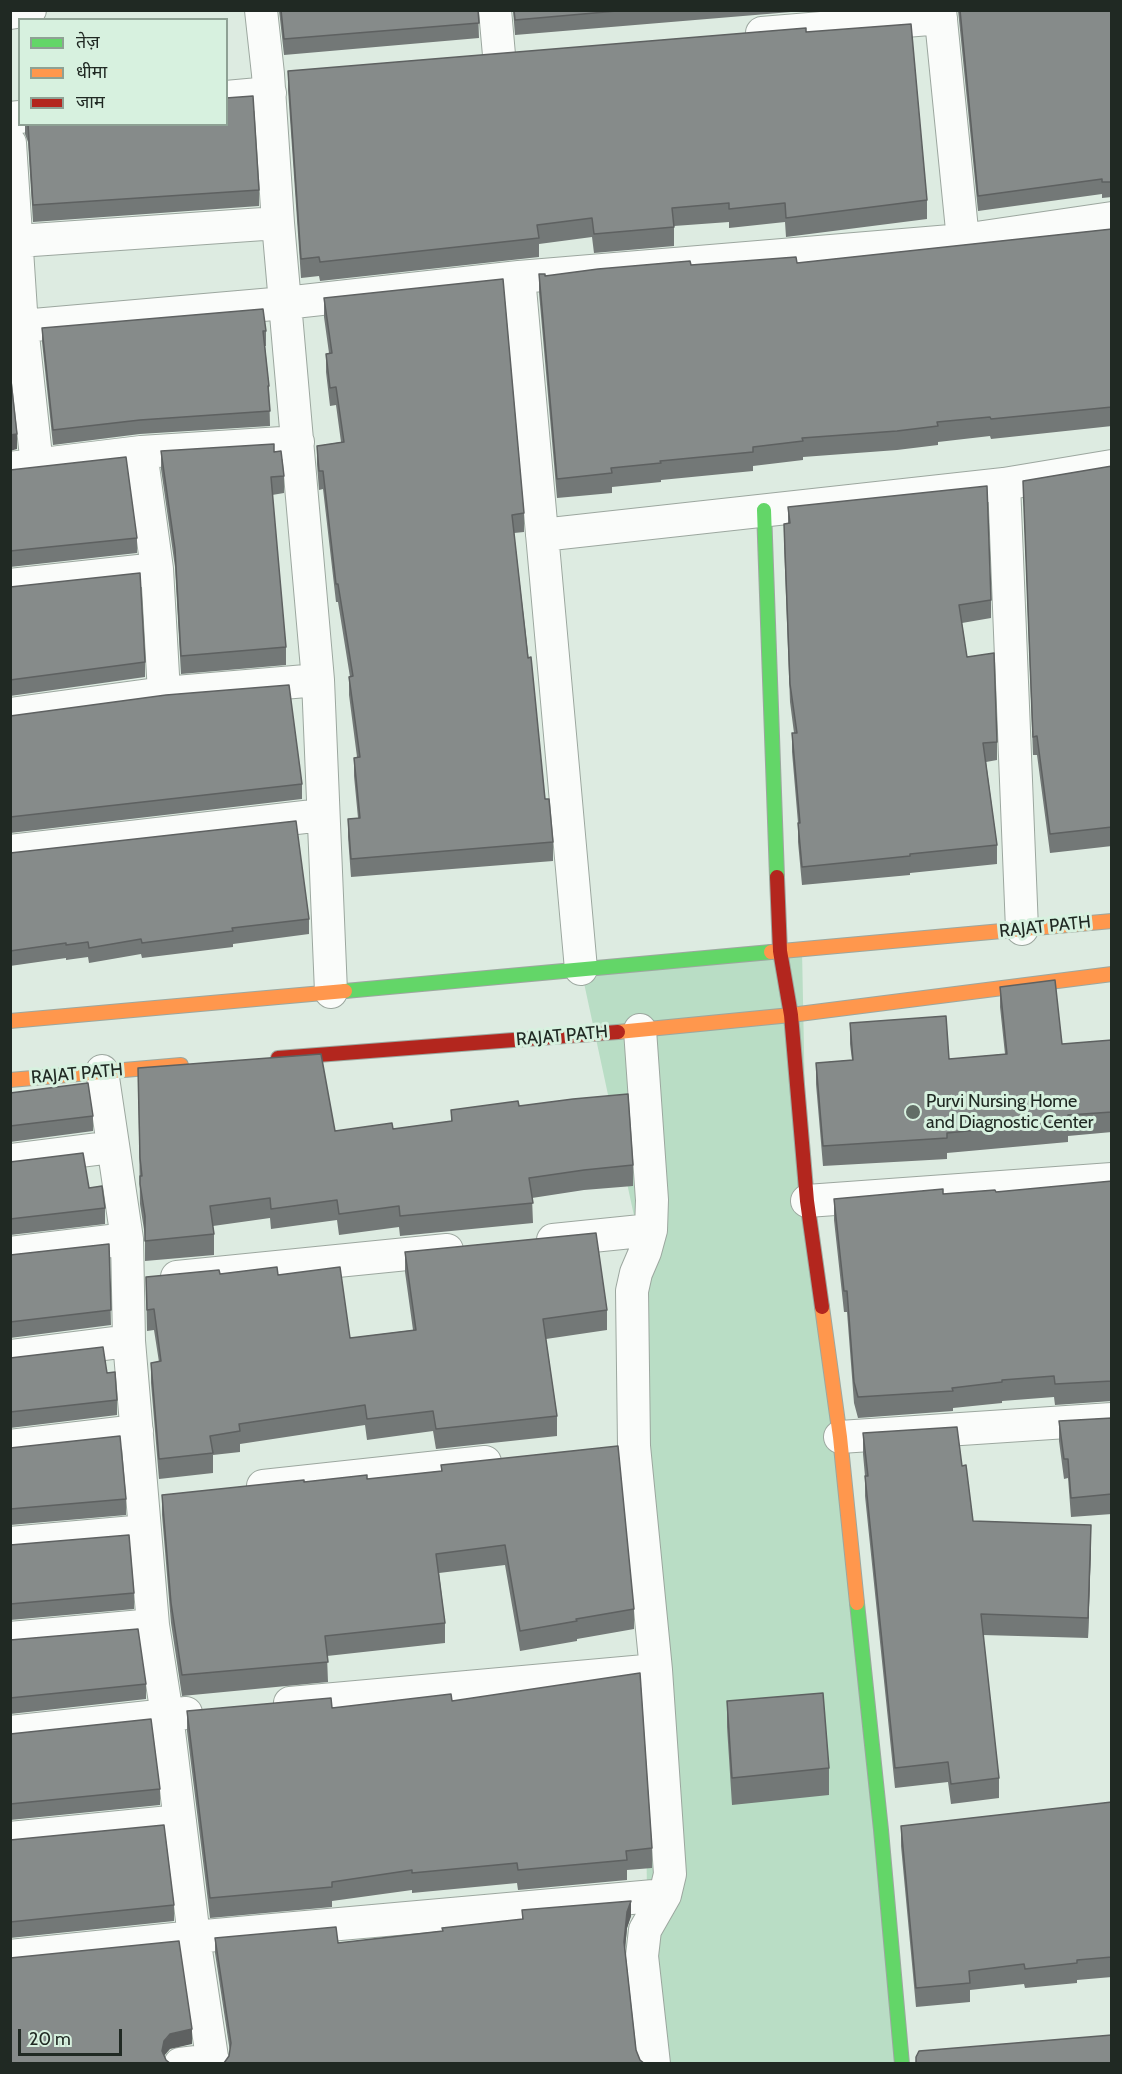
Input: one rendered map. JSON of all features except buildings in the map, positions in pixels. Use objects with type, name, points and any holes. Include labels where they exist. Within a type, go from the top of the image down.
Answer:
[{"type":"street","points":[[10,13],[30,10]]},
{"type":"street","points":[[261,10],[277,80],[278,223],[318,680],[331,992]]},
{"type":"street","points":[[495,10],[500,55]]},
{"type":"street","points":[[738,35],[940,14],[963,240]]},
{"type":"street","points":[[228,96],[277,80]]},
{"type":"street","points":[[10,143],[22,326],[24,467],[141,452],[298,442]]},
{"type":"street","points":[[22,326],[285,303],[519,277],[963,240],[1112,218]]},
{"type":"street","points":[[18,241],[278,223]]},
{"type":"street","points":[[519,277],[581,969]]},
{"type":"street","points":[[141,452],[157,569],[164,693]]},
{"type":"street","points":[[542,535],[1004,484],[1112,466]]},
{"type":"street","points":[[1004,484],[1022,929]]},
{"type":"street","points":[[764,510],[780,951],[791,1015],[807,1201],[892,1828],[908,2056]]},
{"type":"street","points":[[10,585],[157,569]]},
{"type":"street","points":[[10,714],[164,693],[318,680]]},
{"type":"street","points":[[10,851],[322,815]]},
{"type":"street","name":"RAJAT PATH","points":[[10,1021],[1112,921]]},
{"type":"street","name":"RAJAT PATH","points":[[267,1059],[640,1030],[791,1015],[1112,974]]},
{"type":"street","points":[[640,1030],[652,1200],[651,1230],[632,1291],[623,1447],[656,1670],[670,1874],[665,1895],[645,1930],[642,1956],[654,2064]]},
{"type":"street","name":"RAJAT PATH","points":[[10,1080],[196,1064]]},
{"type":"street","points":[[102,1071],[127,1239],[129,1341],[137,1431],[154,1497],[145,1531],[153,1625],[167,1714],[194,1937],[213,2062],[180,2064]]},
{"type":"street","points":[[10,1160],[113,1147]]},
{"type":"street","points":[[807,1201],[1112,1179]]},
{"type":"street","points":[[520,1243],[651,1230]]},
{"type":"street","points":[[10,1253],[127,1239]]},
{"type":"street","points":[[128,1281],[473,1248]]},
{"type":"street","points":[[10,1356],[129,1341]]},
{"type":"street","points":[[840,1437],[1112,1419]]},
{"type":"street","points":[[10,1446],[137,1431]]},
{"type":"street","points":[[236,1489],[517,1458]]},
{"type":"street","points":[[10,1543],[145,1531]]},
{"type":"street","points":[[10,1638],[153,1625]]},
{"type":"street","points":[[263,1706],[656,1670]]},
{"type":"street","points":[[10,1732],[215,1710]]},
{"type":"street","points":[[10,1838],[180,1821]]},
{"type":"street","points":[[10,1956],[194,1937],[665,1895]]},
{"type":"green space","points":[[802,950],[807,1201],[902,2063],[658,2063],[647,1896],[639,1239],[581,969]]},
{"type":"traffic: fast","points":[[764,510],[777,877]]},
{"type":"traffic: fast","points":[[345,991],[771,952]]},
{"type":"traffic: fast","points":[[857,1603],[881,1830],[902,2064]]},
{"type":"traffic: slow","points":[[771,952],[1112,921]]},
{"type":"traffic: slow","points":[[618,1032],[791,1015],[1112,974]]},
{"type":"traffic: slow","points":[[10,1021],[345,991]]},
{"type":"traffic: slow","points":[[10,1080],[181,1065]]},
{"type":"traffic: slow","points":[[822,1307],[840,1437],[857,1603]]},
{"type":"traffic: jam","points":[[777,877],[780,951],[791,1015],[807,1201],[822,1307]]},
{"type":"traffic: jam","points":[[278,1058],[618,1032]]},
{"type":"place","name":"Purvi Nursing Home and Diagnostic Center","points":[[913,1112]]}]
